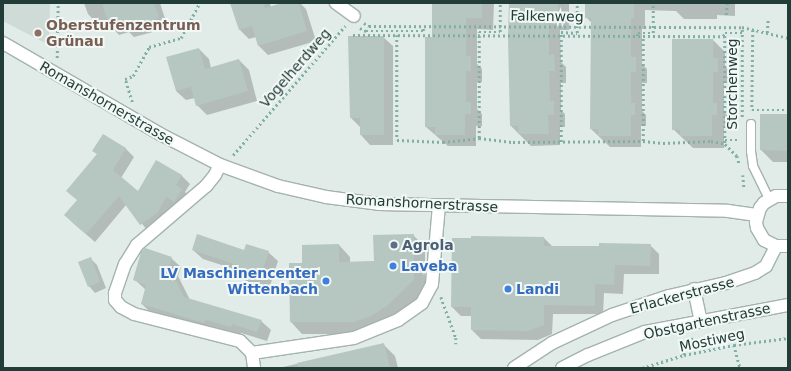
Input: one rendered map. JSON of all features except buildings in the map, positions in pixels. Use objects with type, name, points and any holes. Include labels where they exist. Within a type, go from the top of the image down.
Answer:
[{"type":"street","points":[[336,3],[351,19]]},
{"type":"street","name":"Romanshornerstrasse","points":[[3,43],[160,134],[220,164],[278,186],[326,197],[379,204],[728,211],[757,215]]},
{"type":"street","points":[[220,164],[215,175],[206,186],[137,245],[125,264],[115,293],[115,300],[122,307],[134,314],[240,341],[252,353],[254,368]]},
{"type":"street","points":[[782,246],[764,240],[757,228],[757,215],[760,208],[769,199],[776,196],[788,196]]},
{"type":"street","points":[[252,353],[354,338],[398,320],[422,303],[432,284],[439,206]]},
{"type":"street","name":"Erlackerstrasse","points":[[514,368],[552,344],[612,315],[694,289],[726,284],[755,273],[766,266],[782,246]]},
{"type":"street","points":[[694,289],[701,321]]},
{"type":"street","name":"Obstgartenstrasse","points":[[562,368],[588,355],[645,332],[788,305]]},
{"type":"lane","points":[[751,124],[751,151],[753,166],[769,199]]},
{"type":"path","points":[[57,61],[58,3]]},
{"type":"path","points":[[133,105],[125,79],[133,76],[149,47],[181,38],[200,3]]},
{"type":"path","points":[[479,138],[479,32],[500,32],[500,3]]},
{"type":"path","points":[[561,142],[561,32],[577,32],[577,3]]},
{"type":"path","points":[[637,36],[638,33],[653,33],[653,3]]},
{"type":"path","points":[[726,16],[727,3]]},
{"type":"path","points":[[351,19],[366,31],[479,36],[723,36],[725,33],[742,33]]},
{"type":"path","name":"Falkenweg","points":[[351,19],[369,26],[742,28],[788,38]]},
{"type":"path","name":"Vogelherdweg","points":[[231,157],[351,19]]},
{"type":"path","points":[[767,33],[768,19]]},
{"type":"path","points":[[353,35],[398,35],[403,33],[423,32],[423,26]]},
{"type":"path","name":"Storchenweg","points":[[742,28],[742,125]]},
{"type":"path","points":[[753,30],[752,110],[788,110]]},
{"type":"path","points":[[398,35],[397,140],[443,142],[479,138],[506,142],[725,142]]},
{"type":"path","points":[[643,36],[643,141]]},
{"type":"path","points":[[723,36],[725,36],[725,142],[737,156],[741,168]]},
{"type":"path","name":"Storchenweg","points":[[725,142],[742,140],[742,132]]},
{"type":"path","points":[[743,173],[744,187]]},
{"type":"path","points":[[442,303],[456,338],[456,344]]},
{"type":"path","name":"Mostiweg","points":[[642,368],[684,356],[734,345],[788,338]]},
{"type":"path","points":[[682,342],[684,356]]},
{"type":"path","points":[[734,345],[740,368]]},
{"type":"shaded area","name":"Oberstufenzentrum Grünau","points":[[3,3],[50,3],[49,45],[3,21]]},
{"type":"place","name":"Oberstufenzentrum Grünau","points":[[38,33]]},
{"type":"place","name":"Agrola","points":[[394,245]]},
{"type":"place","name":"Laveba","points":[[393,266]]},
{"type":"place","name":"LV Maschinencenter Wittenbach","points":[[326,281]]},
{"type":"place","name":"Landi","points":[[508,289]]}]
